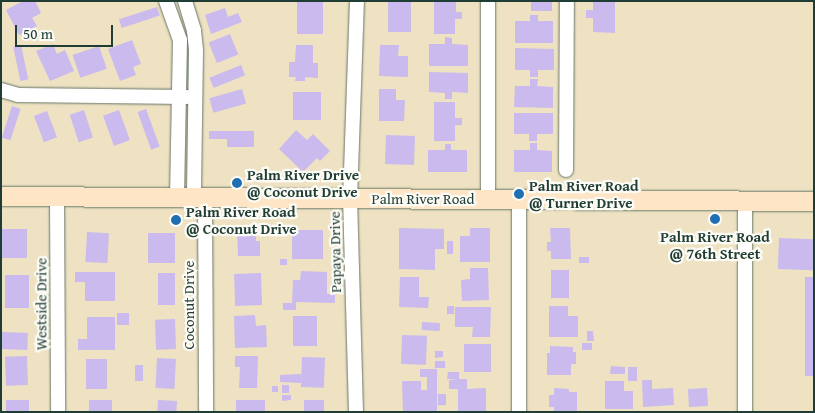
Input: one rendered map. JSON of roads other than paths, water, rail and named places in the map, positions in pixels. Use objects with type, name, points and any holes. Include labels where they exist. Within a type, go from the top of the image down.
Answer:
[{"type":"street","points":[[166,1],[180,40],[179,97],[192,198]]},
{"type":"street","points":[[185,1],[194,31],[195,97],[192,198]]},
{"type":"street","name":"Papaya Drive","points":[[356,412],[350,200],[357,1]]},
{"type":"street","points":[[488,1],[488,199]]},
{"type":"street","points":[[566,170],[567,1]]},
{"type":"street","points":[[1,90],[18,95],[195,97]]},
{"type":"street","name":"Palm River Road","points":[[1,196],[350,200],[814,201]]},
{"type":"street","name":"Westside Drive","points":[[57,197],[58,412]]},
{"type":"street","name":"Coconut Drive","points":[[192,198],[206,412]]},
{"type":"street","points":[[519,200],[519,412]]},
{"type":"street","points":[[745,201],[745,412]]},
{"type":"place","name":"Palm River Drive @ Coconut Drive","points":[[237,183]]},
{"type":"place","name":"Palm River Road @ Turner Drive","points":[[519,194]]},
{"type":"place","name":"Palm River Road @ 76th Street","points":[[715,219]]},
{"type":"place","name":"Palm River Road @ Coconut Drive","points":[[176,220]]}]
